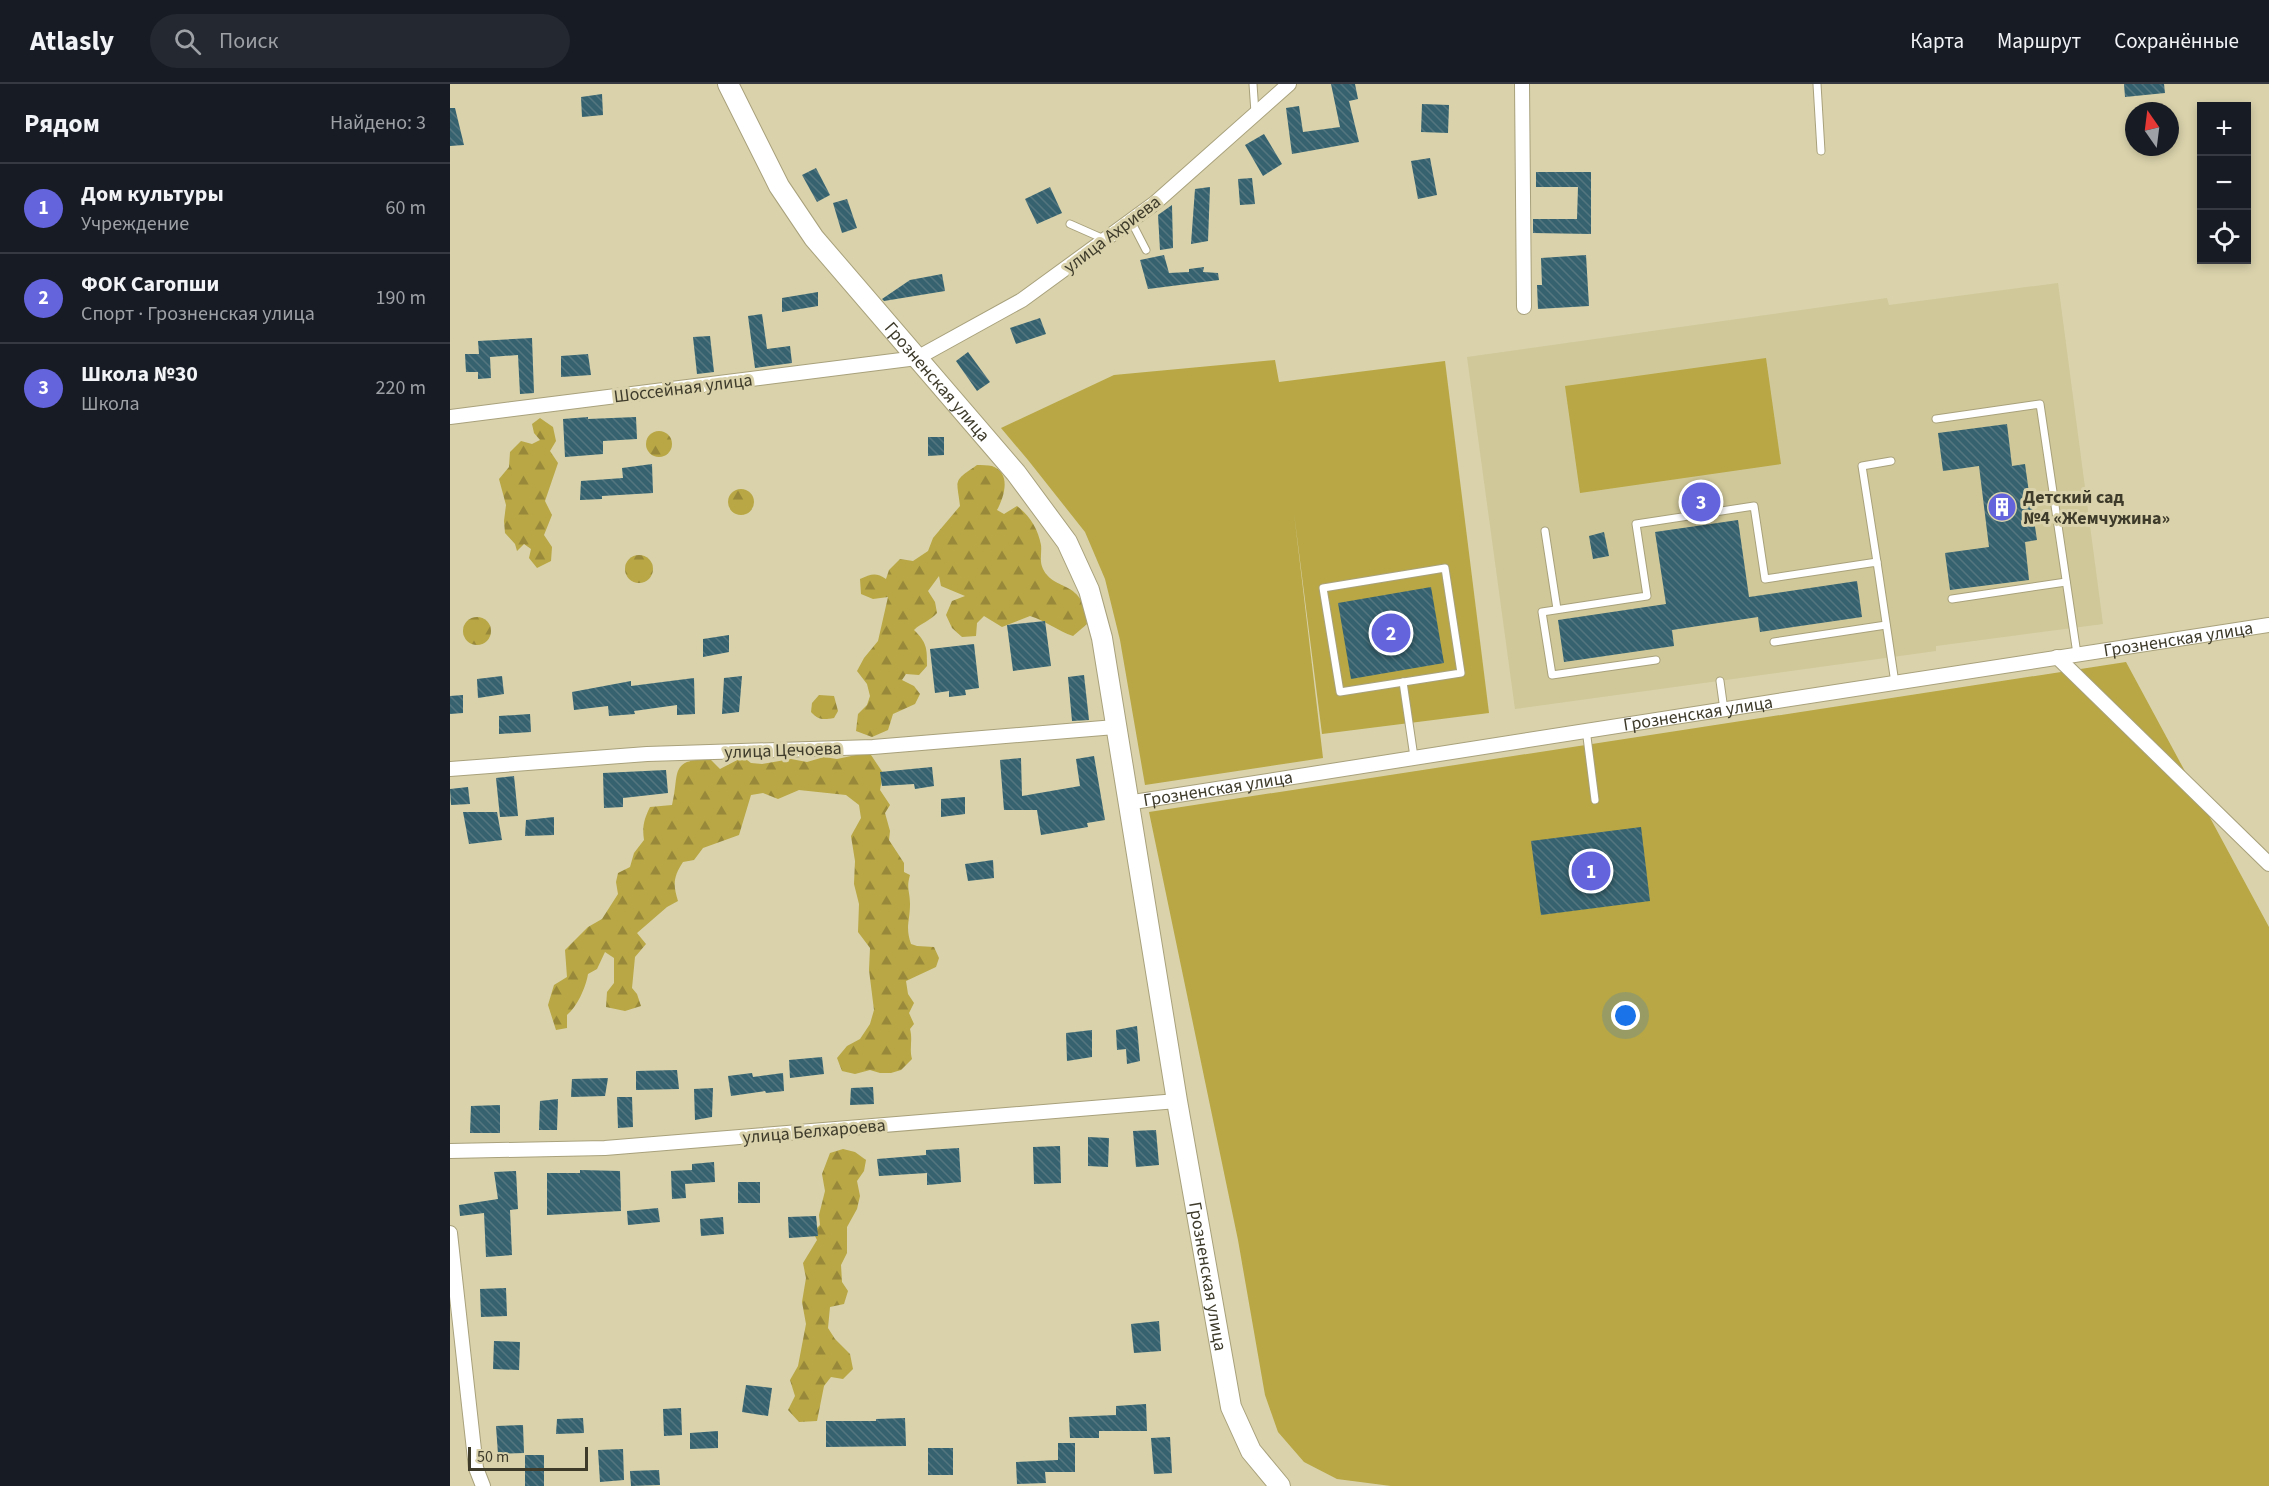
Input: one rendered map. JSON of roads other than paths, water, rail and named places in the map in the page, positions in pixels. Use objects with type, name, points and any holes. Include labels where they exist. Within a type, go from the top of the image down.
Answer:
[{"type":"street","name":"Грозненская улица","points":[[728,84],[779,186],[808,229],[1016,473],[1067,542],[1089,590],[1102,638],[1177,1101],[1231,1407],[1251,1451],[1280,1486]]},
{"type":"street","name":"улица Ахриева","points":[[917,358],[1022,300],[1131,221],[1155,203],[1289,84]]},
{"type":"street","points":[[1522,84],[1524,307]]},
{"type":"street","name":"Шоссейная улица","points":[[450,417],[917,358]]},
{"type":"street","name":"Грозненская улица","points":[[1127,802],[1586,729],[1724,710],[2269,625]]},
{"type":"street","points":[[2057,657],[2269,864]]},
{"type":"street","name":"улица Цечоева","points":[[450,769],[647,754],[873,747],[1115,727]]},
{"type":"street","name":"улица Белхароева","points":[[450,1151],[605,1148],[1177,1101]]},
{"type":"street","points":[[450,1233],[476,1468],[483,1486]]},
{"type":"lane","points":[[1253,84],[1255,113]]},
{"type":"lane","points":[[1817,84],[1821,151]]},
{"type":"lane","points":[[1131,221],[1146,250]]},
{"type":"lane","points":[[1071,224],[1105,240]]},
{"type":"lane","points":[[1936,419],[2040,404],[2077,654]]},
{"type":"lane","points":[[1891,461],[1862,466],[1895,683]]},
{"type":"lane","points":[[1656,660],[1552,675],[1542,612],[1647,596],[1636,524],[1754,506],[1765,579],[1876,562]]},
{"type":"lane","points":[[1545,531],[1557,609]]},
{"type":"lane","points":[[1445,568],[1461,673],[1403,682],[1340,692],[1323,588],[1445,568]]},
{"type":"lane","points":[[1952,599],[2066,582]]},
{"type":"lane","points":[[1774,642],[1886,625]]},
{"type":"lane","points":[[1720,681],[1724,710]]},
{"type":"lane","points":[[1403,682],[1414,757]]},
{"type":"lane","points":[[1586,729],[1595,800]]},
{"type":"place","name":"Школа №30","points":[[1701,502]]},
{"type":"place","name":"Детский сад №4 «Жемчужина»","points":[[2002,507]]},
{"type":"place","name":"ФОК Сагопши","points":[[1391,633]]},
{"type":"place","name":"Дом культуры","points":[[1591,871]]}]
